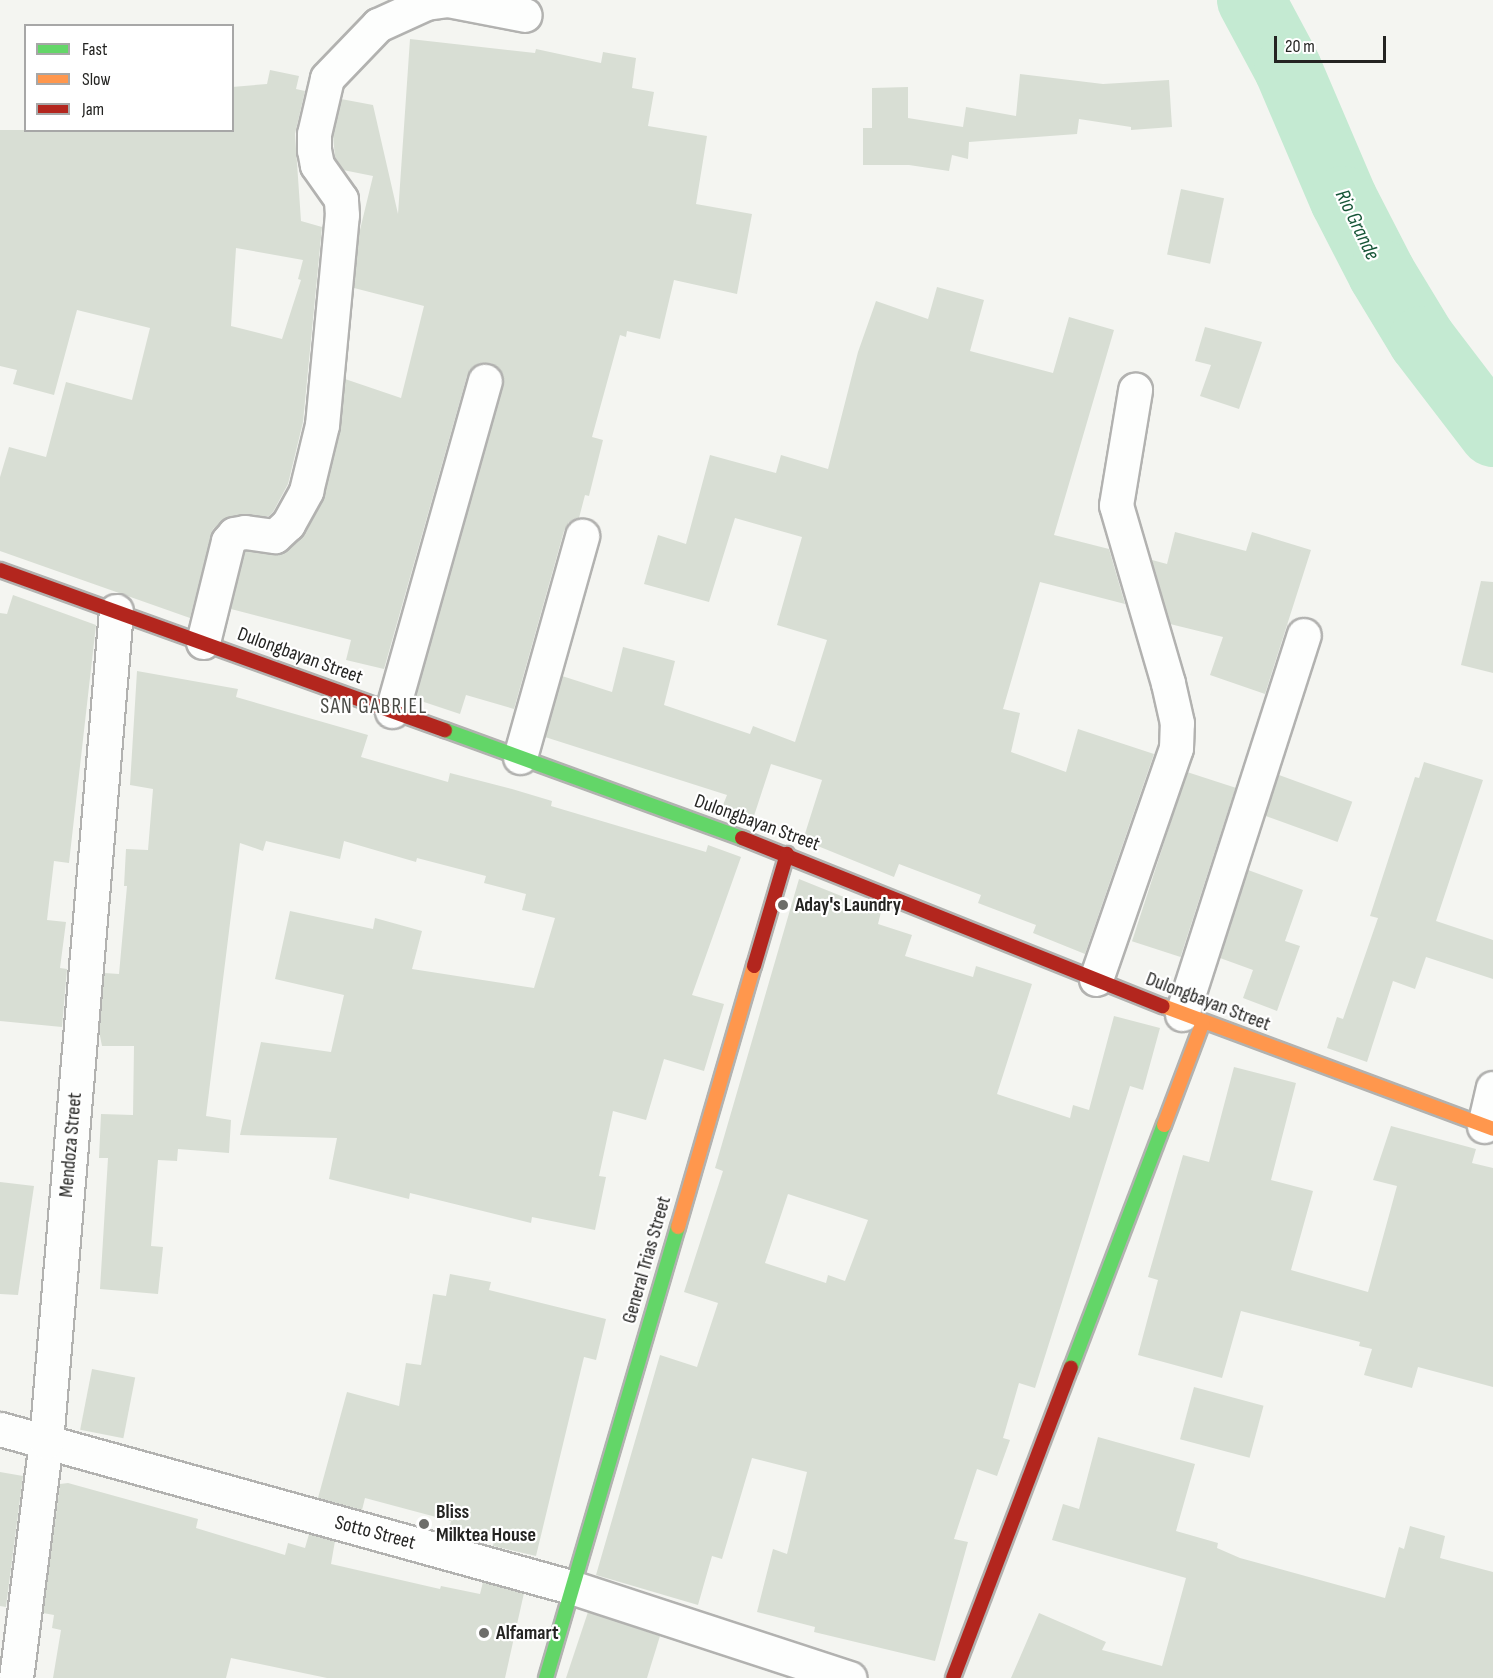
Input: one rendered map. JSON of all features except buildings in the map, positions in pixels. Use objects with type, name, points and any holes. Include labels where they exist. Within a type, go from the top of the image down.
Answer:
[{"type":"street","points":[[203,642],[228,541],[234,534],[245,532],[266,536],[281,532],[306,491],[320,435],[342,216],[341,199],[317,165],[314,150],[314,134],[327,78],[378,25],[426,3],[448,0],[525,15]]},
{"type":"street","points":[[392,711],[485,381]]},
{"type":"street","points":[[1096,979],[1176,748],[1177,723],[1168,682],[1116,505],[1135,390]]},
{"type":"street","points":[[520,757],[582,536]]},
{"type":"street","name":"Dulongbayan Street","points":[[0,570],[787,854],[1193,1018],[1488,1127]]},
{"type":"street","name":"Mendoza Street","points":[[16,1678],[46,1442],[116,610]]},
{"type":"street","points":[[953,1678],[1193,1018],[1304,635]]},
{"type":"street","name":"General Trias Street","points":[[546,1678],[787,854]]},
{"type":"street","points":[[1488,1127],[1493,1088]]},
{"type":"street","name":"Sotto Street","points":[[0,1429],[571,1587],[850,1678]]},
{"type":"waterway","name":"Rio Grande","points":[[1251,0],[1288,69],[1344,200],[1382,274],[1422,340],[1493,433]]},
{"type":"traffic: fast","points":[[445,730],[742,838]]},
{"type":"traffic: fast","points":[[1071,1368],[1164,1125]]},
{"type":"traffic: fast","points":[[546,1678],[678,1227]]},
{"type":"traffic: slow","points":[[678,1227],[754,966]]},
{"type":"traffic: slow","points":[[1163,1006],[1493,1129]]},
{"type":"traffic: slow","points":[[1164,1125],[1203,1022]]},
{"type":"traffic: jam","points":[[0,570],[445,730]]},
{"type":"traffic: jam","points":[[742,838],[1163,1006]]},
{"type":"traffic: jam","points":[[754,966],[787,854]]},
{"type":"traffic: jam","points":[[953,1678],[1071,1368]]},
{"type":"place","name":"Aday's Laundry","points":[[783,905]]},
{"type":"place","name":"Bliss Milktea House","points":[[424,1524]]},
{"type":"place","name":"Alfamart","points":[[484,1633]]},
{"type":"district","name":"SAN GABRIEL","points":[[374,707]]}]
